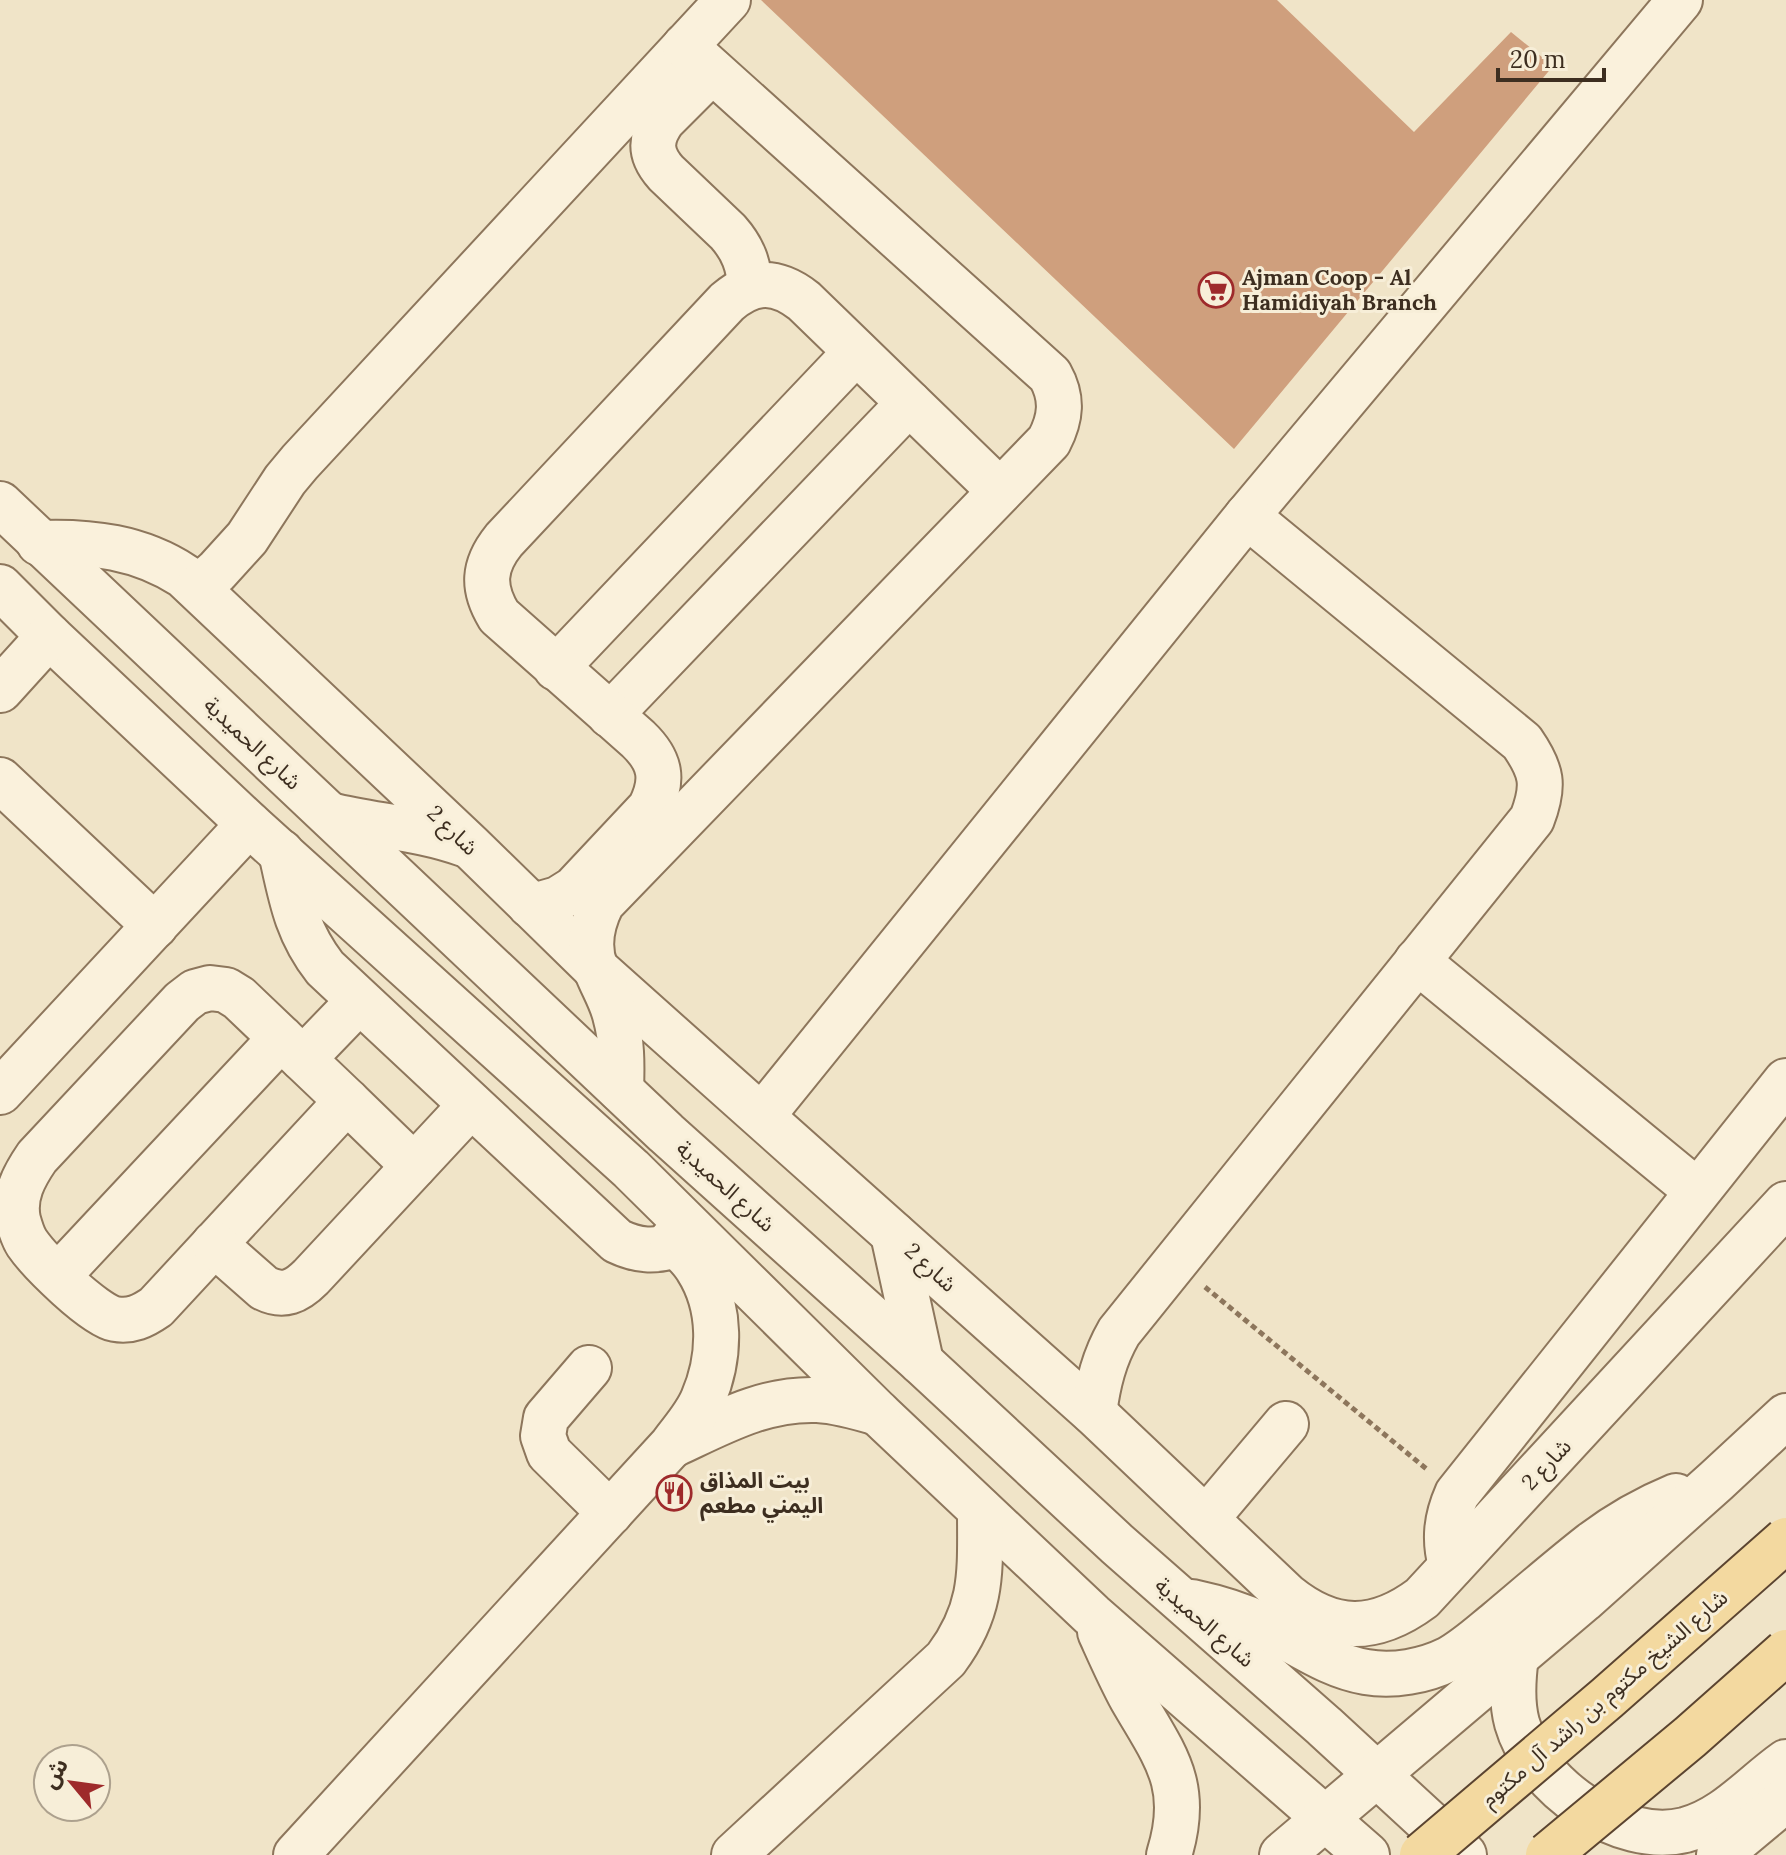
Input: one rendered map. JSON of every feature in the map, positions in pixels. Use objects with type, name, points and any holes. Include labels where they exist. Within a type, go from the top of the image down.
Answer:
[{"type":"main road","name":"شارع الشيخ مكتوم بن راشد آل مكتوم","points":[[1422,1855],[1786,1540]]},
{"type":"main road","points":[[1548,1855],[1786,1652]]},
{"type":"street","points":[[728,0],[699,58],[657,129],[653,152],[666,173],[737,242],[749,270],[750,287]]},
{"type":"street","points":[[762,1116],[1247,516],[1680,0]]},
{"type":"street","points":[[621,1090],[620,1038],[615,1013],[595,968],[592,931],[602,903],[1049,441],[1060,412],[1060,399],[1050,375],[699,58]]},
{"type":"street","points":[[198,588],[247,538],[300,462],[699,58]]},
{"type":"street","points":[[717,784],[689,780],[664,767],[638,739],[499,616],[487,591],[487,577],[495,551],[727,302],[750,287],[763,284],[792,292],[1000,491]]},
{"type":"street","points":[[556,668],[856,352]]},
{"type":"street","points":[[610,715],[909,403]]},
{"type":"street","name":"شارع الحميدية","points":[[0,504],[621,1090],[1117,1544],[1464,1855]]},
{"type":"street","points":[[1094,1413],[1102,1369],[1119,1332],[1532,819],[1540,799],[1540,779],[1534,759],[1522,742],[1247,516]]},
{"type":"street","name":"شارع 2","points":[[39,543],[97,544],[125,550],[168,565],[198,588],[595,968],[1094,1413],[1302,1607],[1318,1616],[1336,1622],[1372,1622],[1390,1618],[1422,1598],[1786,1204]]},
{"type":"street","points":[[0,587],[265,838],[631,1169],[878,1413],[1092,1615],[1367,1855]]},
{"type":"street","points":[[0,690],[49,636]]},
{"type":"street","points":[[530,905],[558,899],[574,889],[650,808],[659,782],[654,757]]},
{"type":"street","points":[[0,780],[155,926]]},
{"type":"street","points":[[330,815],[428,832],[470,846]]},
{"type":"street","points":[[0,1092],[155,926],[265,838]]},
{"type":"street","points":[[265,838],[301,930],[325,968],[617,1241],[646,1251],[677,1245]]},
{"type":"street","points":[[1417,961],[1697,1191]]},
{"type":"street","points":[[347,1101],[156,1307],[144,1315],[129,1320],[101,1314],[39,1258],[26,1241],[18,1219],[17,1197],[24,1175],[37,1157],[182,1002],[195,992],[210,988],[226,990],[239,998],[347,1101],[414,1166]]},
{"type":"street","points":[[58,1276],[292,1049],[359,1001]]},
{"type":"street","points":[[1451,1566],[1447,1523],[1457,1494],[1786,1081]]},
{"type":"street","points":[[214,1244],[264,1288],[273,1292],[294,1291],[311,1277],[471,1105]]},
{"type":"street","points":[[296,1855],[672,1445],[702,1401],[716,1359],[717,1336],[708,1288],[696,1265],[639,1204],[632,1191],[631,1169]]},
{"type":"street","points":[[893,1234],[921,1362]]},
{"type":"street","points":[[589,1368],[546,1418],[543,1436],[549,1453],[610,1513]]},
{"type":"street","points":[[672,1445],[738,1414],[786,1402],[817,1400],[848,1404],[878,1413]]},
{"type":"street","points":[[1282,1855],[1583,1600],[1786,1416]]},
{"type":"street","points":[[1206,1519],[1286,1424]]},
{"type":"street","points":[[1180,1599],[1240,1615],[1344,1668],[1371,1673],[1425,1669],[1472,1643],[1593,1543],[1632,1517],[1716,1481]]},
{"type":"street","points":[[734,1855],[946,1659],[958,1643],[979,1587],[980,1510]]},
{"type":"street","points":[[1092,1615],[1131,1697],[1168,1761],[1177,1800],[1176,1824],[1169,1855]]},
{"type":"street","points":[[1516,1656],[1513,1701],[1525,1744],[1551,1780],[1586,1808],[1608,1820],[1632,1829],[1681,1831],[1705,1823],[1740,1800],[1786,1762]]},
{"type":"street","points":[[1719,1855],[1786,1799]]},
{"type":"street","points":[[1136,1855],[1148,1845],[1177,1800]]},
{"type":"path","points":[[1175,1263],[1457,1494]]},
{"type":"building","name":"Ajman Coop - Al Hamidiyah Branch","points":[[761,0],[1277,0],[1414,132],[1511,32],[1553,66],[1234,449]]},
{"type":"place","name":"Ajman Coop - Al Hamidiyah Branch","points":[[1216,290]]},
{"type":"place","name":"بيت المذاق اليمني مطعم","points":[[674,1493]]}]
